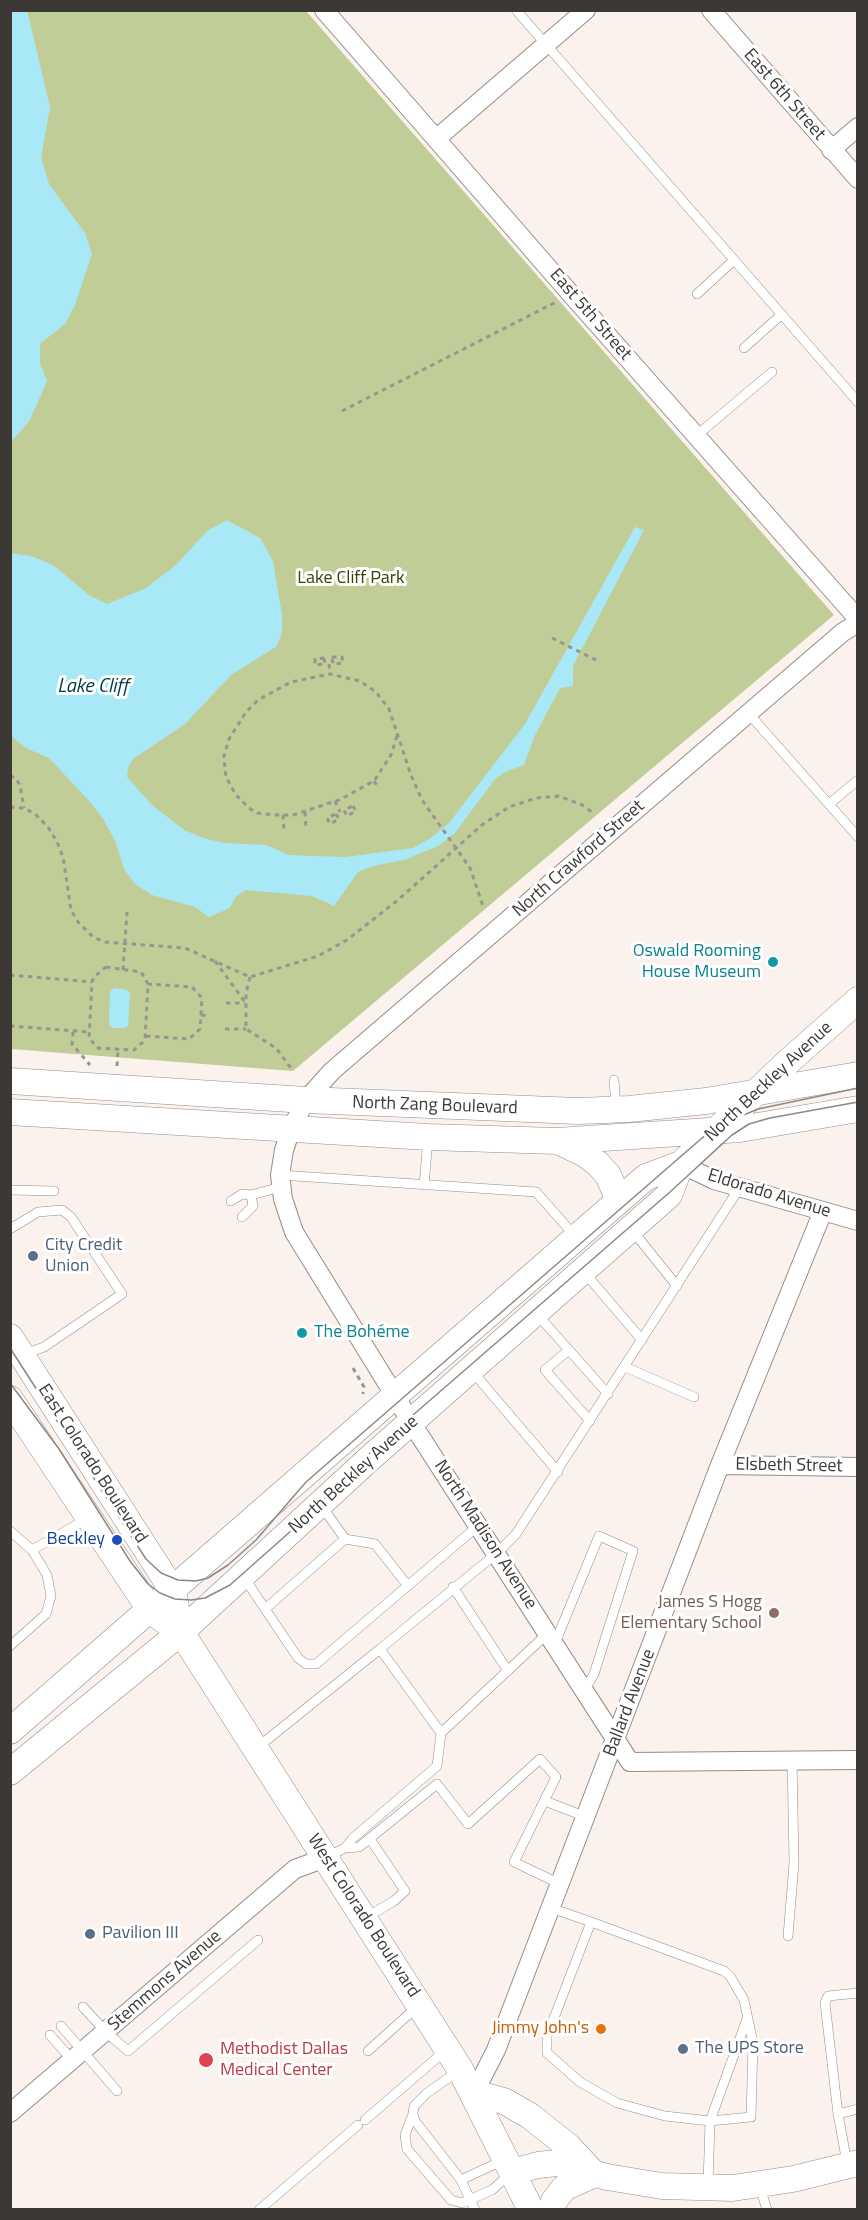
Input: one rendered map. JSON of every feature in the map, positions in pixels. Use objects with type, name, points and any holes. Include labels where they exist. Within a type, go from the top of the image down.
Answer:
[{"type":"main road","name":"North Beckley Avenue","points":[[10,1731],[151,1611],[646,1177],[681,1164],[858,1000]]},
{"type":"main road","name":"North Zang Boulevard","points":[[10,1081],[306,1101],[578,1112],[706,1101],[858,1075]]},
{"type":"main road","name":"North Zang Boulevard","points":[[10,1112],[428,1137],[557,1141],[740,1130],[858,1109]]},
{"type":"main road","points":[[557,1141],[585,1154],[598,1164],[608,1176],[617,1202]]},
{"type":"main road","name":"North Beckley Avenue","points":[[10,1772],[181,1632],[320,1503],[669,1195],[681,1164]]},
{"type":"main road","name":"East Colorado Boulevard","points":[[15,1350],[76,1469],[90,1518],[151,1611]]},
{"type":"main road","name":"East Colorado Boulevard","points":[[10,1399],[76,1469],[173,1591]]},
{"type":"main road","name":"West Colorado Boulevard","points":[[173,1591],[181,1632],[256,1749],[335,1853],[364,1919],[420,2004],[474,2093],[531,2210]]},
{"type":"main road","name":"West Colorado Boulevard","points":[[151,1611],[181,1632]]},
{"type":"main road","points":[[474,2093],[504,2101],[530,2116],[568,2146],[595,2174]]},
{"type":"main road","points":[[512,2172],[557,2163],[595,2174],[662,2186],[733,2188],[852,2164]]},
{"type":"main road","points":[[552,2210],[554,2201],[564,2188],[595,2174]]},
{"type":"street","name":"East 5th Street","points":[[324,10],[858,621]]},
{"type":"street","points":[[436,139],[586,10]]},
{"type":"street","name":"East 6th Street","points":[[711,10],[858,179]]},
{"type":"street","points":[[831,150],[858,127]]},
{"type":"street","name":"North Crawford Street","points":[[306,1101],[332,1071],[858,621]]},
{"type":"street","name":"North Madison Avenue","points":[[306,1101],[291,1129],[284,1150],[281,1181],[283,1198],[294,1232],[411,1422],[630,1762],[858,1760]]},
{"type":"street","name":"Eldorado Avenue","points":[[681,1164],[714,1180],[858,1221]]},
{"type":"street","name":"Ballard Avenue","points":[[474,2093],[496,2050],[720,1465],[823,1211]]},
{"type":"street","name":"Elsbeth Street","points":[[720,1465],[858,1467]]},
{"type":"street","name":"Stemmons Avenue","points":[[10,2114],[295,1869],[335,1853]]},
{"type":"lane","points":[[516,10],[858,402]]},
{"type":"lane","points":[[697,294],[734,260]]},
{"type":"lane","points":[[744,348],[781,315]]},
{"type":"lane","points":[[696,436],[772,372]]},
{"type":"lane","points":[[748,714],[858,837]]},
{"type":"lane","points":[[829,804],[858,780]]},
{"type":"lane","points":[[614,1080],[616,1110]]},
{"type":"lane","points":[[424,1185],[428,1137]]},
{"type":"lane","points":[[231,1201],[242,1194],[251,1194],[281,1181],[424,1185],[537,1192],[577,1238]]},
{"type":"lane","points":[[256,1749],[497,1553],[516,1534],[740,1188]]},
{"type":"lane","points":[[10,1190],[54,1191]]},
{"type":"lane","points":[[242,1217],[253,1206],[251,1194]]},
{"type":"lane","points":[[10,1228],[38,1212],[62,1210],[71,1217],[122,1294],[44,1347],[15,1350]]},
{"type":"lane","points":[[631,1228],[677,1286]]},
{"type":"lane","points":[[582,1270],[642,1340]]},
{"type":"lane","points":[[535,1312],[608,1394]]},
{"type":"lane","points":[[569,1350],[545,1370],[590,1421]]},
{"type":"lane","points":[[625,1367],[694,1397]]},
{"type":"lane","points":[[470,1369],[558,1472]]},
{"type":"lane","points":[[320,1503],[345,1539],[375,1544],[408,1586]]},
{"type":"lane","points":[[32,1550],[90,1518]]},
{"type":"lane","points":[[243,1575],[298,1658],[306,1664],[316,1664],[479,1525]]},
{"type":"lane","points":[[10,1531],[32,1550],[47,1575],[51,1596],[46,1614],[10,1646]]},
{"type":"lane","points":[[335,1853],[437,1766],[441,1733],[508,1671],[551,1638],[599,1536],[633,1551],[594,1674],[584,1690]]},
{"type":"lane","points":[[266,1610],[345,1539]]},
{"type":"lane","points":[[453,1587],[508,1671]]},
{"type":"lane","points":[[380,1649],[441,1733]]},
{"type":"lane","points":[[335,1853],[359,1847],[437,1784],[468,1824],[540,1759],[556,1777],[514,1862],[560,1884]]},
{"type":"lane","points":[[788,1936],[794,1863],[792,1760]]},
{"type":"lane","points":[[544,1801],[586,1817]]},
{"type":"lane","points":[[364,1919],[394,1901],[405,1891],[370,1839]]},
{"type":"lane","points":[[551,1908],[591,1922],[724,1971],[730,1976],[744,2000],[753,2043],[751,2117],[710,2121],[665,2116],[617,2103],[580,2082],[547,2053],[548,2036],[591,1922]]},
{"type":"lane","points":[[82,2007],[105,2032],[128,2051],[258,1940]]},
{"type":"lane","points":[[852,2164],[838,2114],[825,2003],[828,1996],[858,1993]]},
{"type":"lane","points":[[368,2051],[420,2004]]},
{"type":"lane","points":[[708,2187],[710,2121],[748,2019]]},
{"type":"lane","points":[[61,2026],[78,2056]]},
{"type":"lane","points":[[50,2035],[78,2056],[117,2091]]},
{"type":"lane","points":[[454,2059],[414,2106],[405,2135],[408,2149],[451,2200],[462,2203],[471,2200],[492,2190],[512,2172],[497,2163],[461,2180]]},
{"type":"lane","points":[[259,2210],[362,2122],[454,2059]]},
{"type":"lane","points":[[838,2114],[858,2109]]},
{"type":"lane","points":[[413,2114],[415,2121],[461,2180],[475,2210]]},
{"type":"lane","points":[[759,2184],[767,2210]]},
{"type":"path","points":[[342,411],[570,293]]},
{"type":"path","points":[[552,638],[596,660]]},
{"type":"path","points":[[329,664],[330,674]]},
{"type":"path","points":[[397,736],[391,755],[374,781],[335,801],[293,817],[257,813],[249,808],[236,795],[225,769],[224,756],[229,739],[246,712],[258,700],[291,682],[330,674],[360,681],[376,692],[389,709],[422,800],[470,868],[484,909]]},
{"type":"path","points":[[10,776],[16,778],[20,786],[24,808]]},
{"type":"path","points":[[374,781],[378,787]]},
{"type":"path","points":[[10,807],[24,808],[42,820],[57,842],[66,870],[71,910],[78,922],[93,938],[105,942],[175,946],[193,951],[250,977],[318,956],[347,940],[398,900],[456,846],[509,807],[536,798],[559,796],[582,805],[594,814]]},
{"type":"path","points":[[335,801],[340,812]]},
{"type":"path","points":[[305,812],[306,831]]},
{"type":"path","points":[[283,815],[284,829]]},
{"type":"path","points":[[123,969],[127,912]]},
{"type":"path","points":[[213,960],[245,1003]]},
{"type":"path","points":[[106,967],[123,969],[141,972],[148,984],[145,1040],[134,1050],[98,1048],[89,1038],[92,982],[94,977],[106,967]]},
{"type":"path","points":[[10,975],[92,982]]},
{"type":"path","points":[[246,1029],[245,1003],[250,977]]},
{"type":"path","points":[[146,1036],[189,1039],[200,1029],[202,998],[192,987],[148,984]]},
{"type":"path","points":[[226,1003],[245,1003]]},
{"type":"path","points":[[201,1015],[209,1016]]},
{"type":"path","points":[[10,1026],[89,1032]]},
{"type":"path","points":[[225,1029],[246,1029],[276,1048],[293,1071]]},
{"type":"path","points":[[73,1032],[72,1044],[91,1066]]},
{"type":"path","points":[[117,1068],[118,1049]]},
{"type":"path","points":[[353,1368],[364,1387],[365,1392],[361,1396]]},
{"type":"green space","name":"Lake Cliff Park","points":[[10,11],[306,11],[834,615],[293,1071],[11,1049]]},
{"type":"water","points":[[27,10],[50,107],[41,158],[49,184],[85,233],[92,254],[75,305],[65,324],[40,344],[40,363],[47,381],[30,420],[11,442],[10,11]]},
{"type":"water","name":"Lake Cliff","points":[[227,520],[260,538],[273,561],[282,615],[282,632],[277,646],[231,675],[185,724],[133,759],[128,768],[127,777],[152,805],[184,830],[203,838],[224,843],[266,845],[289,855],[346,857],[413,848],[431,838],[449,823],[525,724],[635,527],[644,530],[573,666],[573,686],[560,688],[535,735],[524,765],[505,772],[495,779],[455,833],[438,846],[404,860],[373,866],[358,872],[334,906],[312,896],[246,890],[236,896],[230,908],[209,917],[195,907],[152,895],[136,885],[124,869],[116,843],[104,820],[90,802],[49,758],[26,748],[11,736],[10,553],[31,556],[53,565],[89,595],[107,604],[146,588],[176,565],[207,531]]},
{"type":"water","points":[[114,988],[127,990],[130,993],[128,1026],[124,1028],[112,1028],[109,1024],[110,992]]},
{"type":"tram line","points":[[10,1348],[146,1559],[161,1573],[178,1580],[196,1581],[208,1578],[228,1565],[256,1540],[306,1482],[702,1138],[727,1122],[758,1109],[858,1088]]},
{"type":"tram line","points":[[10,1383],[59,1449],[130,1561],[148,1584],[160,1593],[175,1599],[205,1598],[230,1585],[292,1530],[375,1448],[670,1192],[732,1135],[749,1124],[770,1118],[858,1102]]},
{"type":"place","name":"Oswald Rooming House Museum","points":[[773,962]]},
{"type":"place","name":"City Credit Union","points":[[33,1256]]},
{"type":"place","name":"The Bohéme","points":[[302,1333]]},
{"type":"place","name":"Beckley","points":[[117,1540]]},
{"type":"place","name":"James S Hogg Elementary School","points":[[774,1613]]},
{"type":"place","name":"Pavilion III","points":[[90,1934]]},
{"type":"place","name":"Jimmy John's","points":[[601,2029]]},
{"type":"place","name":"The UPS Store","points":[[683,2049]]},
{"type":"place","name":"Methodist Dallas Medical Center","points":[[206,2060]]}]
